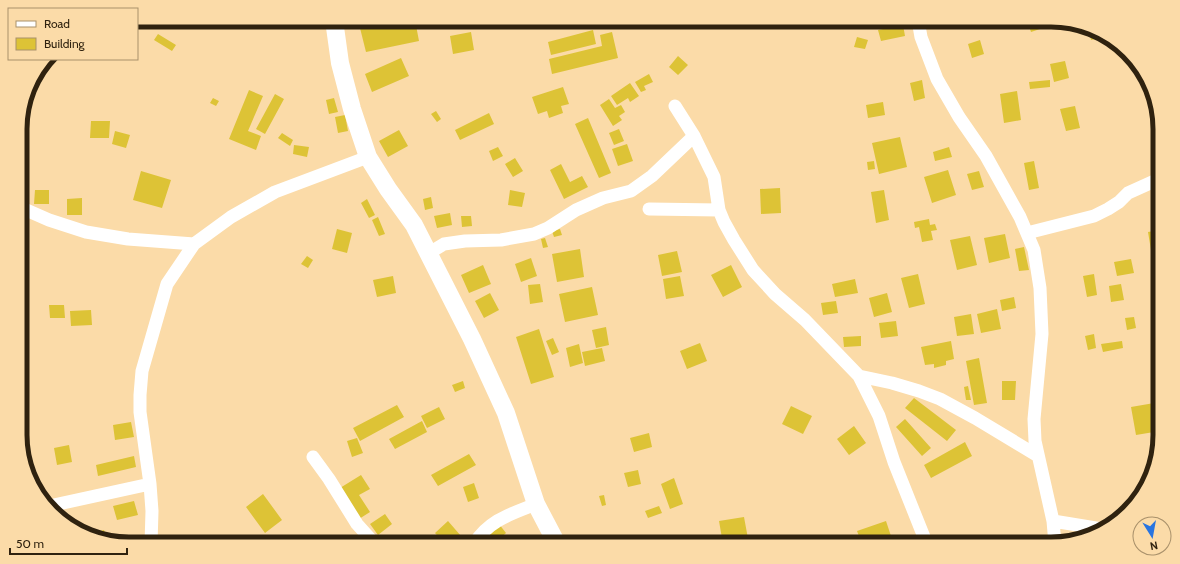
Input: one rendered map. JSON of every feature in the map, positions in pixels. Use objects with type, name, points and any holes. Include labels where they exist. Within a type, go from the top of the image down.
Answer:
[{"type":"street","points":[[335,27],[340,63],[352,109],[368,157],[388,189],[414,225],[472,339],[506,413],[536,504],[553,537]]},
{"type":"street","points":[[919,27],[921,37],[937,79],[959,117],[986,156],[1020,216],[1034,250],[1040,288],[1042,334],[1034,419],[1035,441],[1053,521],[1054,537]]},
{"type":"street","points":[[675,106],[694,136],[714,177],[719,210],[734,240],[753,270],[775,294],[805,320],[859,376],[879,416],[894,462],[924,537]]},
{"type":"street","points":[[429,253],[444,244],[465,240],[501,240],[534,234],[548,228],[576,210],[603,198],[631,191],[652,176],[694,136]]},
{"type":"street","points":[[151,537],[152,511],[150,484],[140,412],[140,395],[142,371],[167,284],[194,244],[231,217],[275,192],[368,157]]},
{"type":"street","points":[[1027,233],[1094,216],[1119,202],[1128,193],[1153,182]]},
{"type":"street","points":[[649,209],[719,210]]},
{"type":"street","points":[[27,210],[49,220],[86,232],[128,239],[194,244]]},
{"type":"street","points":[[859,376],[892,383],[940,399],[976,418],[1038,456]]},
{"type":"street","points":[[313,457],[329,479],[357,524],[369,537]]},
{"type":"street","points":[[55,505],[150,484]]},
{"type":"street","points":[[480,537],[486,529],[501,518],[536,504]]},
{"type":"street","points":[[1053,521],[1093,528]]},
{"type":"building","points":[[360,27],[416,27],[419,41],[366,52]]},
{"type":"building","points":[[893,27],[903,27],[905,36],[881,41],[878,30]]},
{"type":"building","points":[[936,27],[946,27],[936,29]]},
{"type":"building","points":[[1029,27],[1046,27],[1031,32]]},
{"type":"building","points":[[593,30],[596,44],[551,55],[548,42]]},
{"type":"building","points":[[471,32],[474,50],[453,54],[450,36]]},
{"type":"building","points":[[612,32],[618,58],[552,74],[549,59],[602,46],[600,35]]},
{"type":"building","points":[[158,34],[176,45],[172,51],[154,40]]},
{"type":"building","points":[[1090,35],[1097,39],[1091,40]]},
{"type":"building","points":[[857,37],[868,40],[865,49],[854,47]]},
{"type":"building","points":[[980,40],[984,54],[972,58],[968,44]]},
{"type":"building","points":[[678,56],[688,65],[678,75],[669,67]]},
{"type":"building","points":[[401,58],[409,76],[372,92],[365,74]]},
{"type":"building","points":[[1065,61],[1069,78],[1054,82],[1050,64]]},
{"type":"building","points":[[649,74],[653,82],[644,86],[646,90],[641,92],[635,82]]},
{"type":"building","points":[[922,80],[925,98],[914,101],[910,83]]},
{"type":"building","points":[[1050,80],[1050,87],[1030,89],[1029,82]]},
{"type":"building","points":[[630,83],[639,96],[630,102],[628,98],[617,105],[611,96]]},
{"type":"building","points":[[563,87],[569,104],[561,106],[563,113],[549,118],[547,111],[538,114],[532,97]]},
{"type":"building","points":[[249,90],[263,96],[248,131],[261,136],[256,150],[229,139]]},
{"type":"building","points":[[1017,91],[1021,120],[1004,123],[1000,94]]},
{"type":"building","points":[[275,94],[284,99],[265,134],[256,129]]},
{"type":"building","points":[[213,98],[219,101],[216,106],[210,103]]},
{"type":"building","points":[[334,98],[338,112],[329,114],[326,100]]},
{"type":"building","points":[[609,99],[615,108],[621,105],[625,112],[619,116],[622,120],[613,126],[600,105]]},
{"type":"building","points":[[883,102],[885,115],[868,118],[866,105]]},
{"type":"building","points":[[1075,106],[1080,128],[1066,131],[1060,109]]},
{"type":"building","points":[[436,111],[441,119],[437,122],[431,114]]},
{"type":"building","points":[[489,113],[494,124],[460,140],[455,130]]},
{"type":"building","points":[[345,115],[348,131],[338,133],[335,117]]},
{"type":"building","points":[[588,118],[611,173],[599,178],[575,124]]},
{"type":"building","points":[[91,121],[110,121],[109,138],[90,138]]},
{"type":"building","points":[[619,129],[624,141],[614,145],[609,133]]},
{"type":"building","points":[[399,130],[408,146],[388,157],[379,141]]},
{"type":"building","points":[[115,131],[130,135],[126,148],[112,144]]},
{"type":"building","points":[[282,133],[293,140],[290,146],[278,138]]},
{"type":"building","points":[[900,137],[907,167],[879,174],[872,143]]},
{"type":"building","points":[[627,144],[633,161],[618,166],[612,149]]},
{"type":"building","points":[[294,145],[309,147],[307,157],[293,154]]},
{"type":"building","points":[[498,147],[503,156],[493,161],[489,151]]},
{"type":"building","points":[[949,147],[952,157],[935,161],[933,152]]},
{"type":"building","points":[[515,158],[523,171],[513,177],[505,164]]},
{"type":"building","points":[[874,161],[875,169],[868,170],[867,162]]},
{"type":"building","points":[[1034,161],[1039,188],[1029,190],[1024,163]]},
{"type":"building","points":[[561,164],[570,182],[582,176],[588,187],[564,199],[550,170]]},
{"type":"building","points":[[948,170],[956,195],[932,203],[924,177]]},
{"type":"building","points":[[141,171],[171,180],[162,208],[133,200]]},
{"type":"building","points":[[979,171],[984,187],[972,190],[967,174]]},
{"type":"building","points":[[780,188],[781,213],[761,214],[760,189]]},
{"type":"building","points":[[35,190],[49,190],[49,204],[34,204]]},
{"type":"building","points":[[510,190],[525,193],[522,207],[508,205]]},
{"type":"building","points":[[884,190],[889,220],[876,223],[871,192]]},
{"type":"building","points":[[431,197],[433,208],[425,210],[423,199]]},
{"type":"building","points":[[82,198],[82,215],[67,215],[67,199]]},
{"type":"building","points":[[367,199],[375,215],[369,218],[361,203]]},
{"type":"building","points":[[450,213],[452,225],[437,228],[434,216]]},
{"type":"building","points":[[461,216],[471,216],[472,226],[462,227]]},
{"type":"building","points":[[378,217],[385,234],[379,236],[372,220]]},
{"type":"building","points":[[929,219],[930,225],[935,224],[937,230],[931,231],[933,240],[922,242],[919,227],[915,228],[914,222]]},
{"type":"building","points":[[337,229],[352,233],[347,253],[332,249]]},
{"type":"building","points":[[560,229],[562,235],[554,237],[552,231]]},
{"type":"building","points":[[1153,231],[1153,256],[1152,256],[1148,232]]},
{"type":"building","points":[[1005,234],[1010,258],[989,263],[984,238]]},
{"type":"building","points":[[970,236],[977,265],[957,270],[950,240]]},
{"type":"building","points":[[545,238],[548,247],[543,248],[541,239]]},
{"type":"building","points":[[1024,247],[1029,270],[1019,271],[1015,249]]},
{"type":"building","points":[[580,249],[584,277],[557,282],[552,254]]},
{"type":"building","points":[[677,251],[682,272],[662,276],[658,255]]},
{"type":"building","points":[[307,256],[313,260],[308,268],[301,264]]},
{"type":"building","points":[[531,258],[537,276],[521,282],[515,264]]},
{"type":"building","points":[[1131,259],[1134,273],[1117,276],[1114,262]]},
{"type":"building","points":[[483,265],[491,284],[469,293],[461,275]]},
{"type":"building","points":[[731,265],[742,287],[723,297],[711,275]]},
{"type":"building","points":[[918,274],[925,304],[909,308],[901,278]]},
{"type":"building","points":[[1094,274],[1097,295],[1087,297],[1083,276]]},
{"type":"building","points":[[393,276],[396,293],[377,297],[373,280]]},
{"type":"building","points":[[680,276],[684,296],[666,299],[663,279]]},
{"type":"building","points":[[855,279],[858,293],[835,297],[832,284]]},
{"type":"building","points":[[540,284],[543,302],[530,304],[528,285]]},
{"type":"building","points":[[1121,284],[1124,300],[1111,302],[1109,286]]},
{"type":"building","points":[[592,287],[598,315],[565,322],[559,294]]},
{"type":"building","points":[[490,293],[499,310],[484,318],[475,301]]},
{"type":"building","points":[[887,293],[892,312],[874,317],[869,298]]},
{"type":"building","points":[[1014,297],[1016,308],[1002,311],[1000,300]]},
{"type":"building","points":[[836,301],[838,313],[823,315],[821,303]]},
{"type":"building","points":[[49,305],[64,305],[65,318],[50,318]]},
{"type":"building","points":[[997,309],[1001,329],[981,333],[977,314]]},
{"type":"building","points":[[91,310],[92,325],[71,326],[70,311]]},
{"type":"building","points":[[971,314],[974,334],[957,336],[954,317]]},
{"type":"building","points":[[1134,317],[1136,328],[1127,330],[1125,318]]},
{"type":"building","points":[[896,321],[898,336],[881,338],[879,323]]},
{"type":"building","points":[[606,327],[609,345],[596,348],[592,330]]},
{"type":"building","points":[[539,329],[554,377],[531,384],[516,337]]},
{"type":"building","points":[[1094,334],[1096,348],[1088,350],[1085,336]]},
{"type":"building","points":[[861,336],[861,346],[844,347],[843,337]]},
{"type":"building","points":[[553,338],[559,352],[552,355],[546,341]]},
{"type":"building","points":[[951,341],[954,359],[946,361],[946,365],[934,368],[934,364],[925,365],[921,347]]},
{"type":"building","points":[[1122,341],[1123,348],[1103,352],[1101,344]]},
{"type":"building","points":[[700,343],[707,361],[687,369],[680,351]]},
{"type":"building","points":[[579,344],[583,363],[570,367],[566,348]]},
{"type":"building","points":[[602,348],[605,361],[585,366],[582,352]]},
{"type":"building","points":[[979,358],[987,403],[974,405],[966,361]]},
{"type":"building","points":[[463,381],[465,388],[455,392],[452,385]]},
{"type":"building","points":[[1002,381],[1016,381],[1015,400],[1002,400]]},
{"type":"building","points":[[968,386],[971,400],[966,400],[964,387]]},
{"type":"building","points":[[914,398],[956,430],[947,441],[905,408]]},
{"type":"building","points":[[1153,403],[1153,432],[1136,435],[1131,407]]},
{"type":"building","points":[[397,405],[404,417],[360,441],[353,428]]},
{"type":"building","points":[[791,406],[812,416],[803,434],[782,424]]},
{"type":"building","points":[[439,407],[445,419],[427,428],[421,416]]},
{"type":"building","points":[[905,419],[931,448],[922,456],[896,427]]},
{"type":"building","points":[[422,421],[427,432],[395,449],[389,439]]},
{"type":"building","points":[[131,422],[134,437],[115,440],[113,425]]},
{"type":"building","points":[[854,426],[866,443],[849,455],[837,439]]},
{"type":"building","points":[[649,433],[652,447],[634,452],[630,438]]},
{"type":"building","points":[[357,438],[363,453],[352,457],[347,441]]},
{"type":"building","points":[[965,442],[972,456],[931,478],[924,465]]},
{"type":"building","points":[[69,445],[72,462],[57,465],[54,448]]},
{"type":"building","points":[[469,454],[476,465],[438,486],[431,475]]},
{"type":"building","points":[[134,456],[136,467],[98,476],[96,465]]},
{"type":"building","points":[[638,470],[641,484],[628,487],[624,473]]},
{"type":"building","points":[[361,475],[370,489],[359,495],[370,512],[359,519],[340,488]]},
{"type":"building","points":[[674,478],[683,504],[670,509],[661,484]]},
{"type":"building","points":[[474,483],[479,498],[468,502],[463,487]]},
{"type":"building","points":[[263,494],[282,520],[265,533],[246,507]]},
{"type":"building","points":[[604,495],[606,505],[602,506],[599,496]]},
{"type":"building","points":[[134,501],[138,515],[117,520],[113,506]]},
{"type":"building","points":[[659,506],[662,513],[648,518],[645,511]]},
{"type":"building","points":[[385,514],[392,524],[378,535],[370,524]]},
{"type":"building","points":[[744,517],[748,537],[722,537],[719,521]]},
{"type":"building","points":[[448,521],[461,536],[439,537],[435,533]]},
{"type":"building","points":[[886,521],[891,537],[859,537],[857,531]]},
{"type":"building","points":[[499,524],[506,533],[502,537],[489,537],[487,535]]},
{"type":"building","points":[[104,530],[106,534],[103,534],[98,532]]}]
